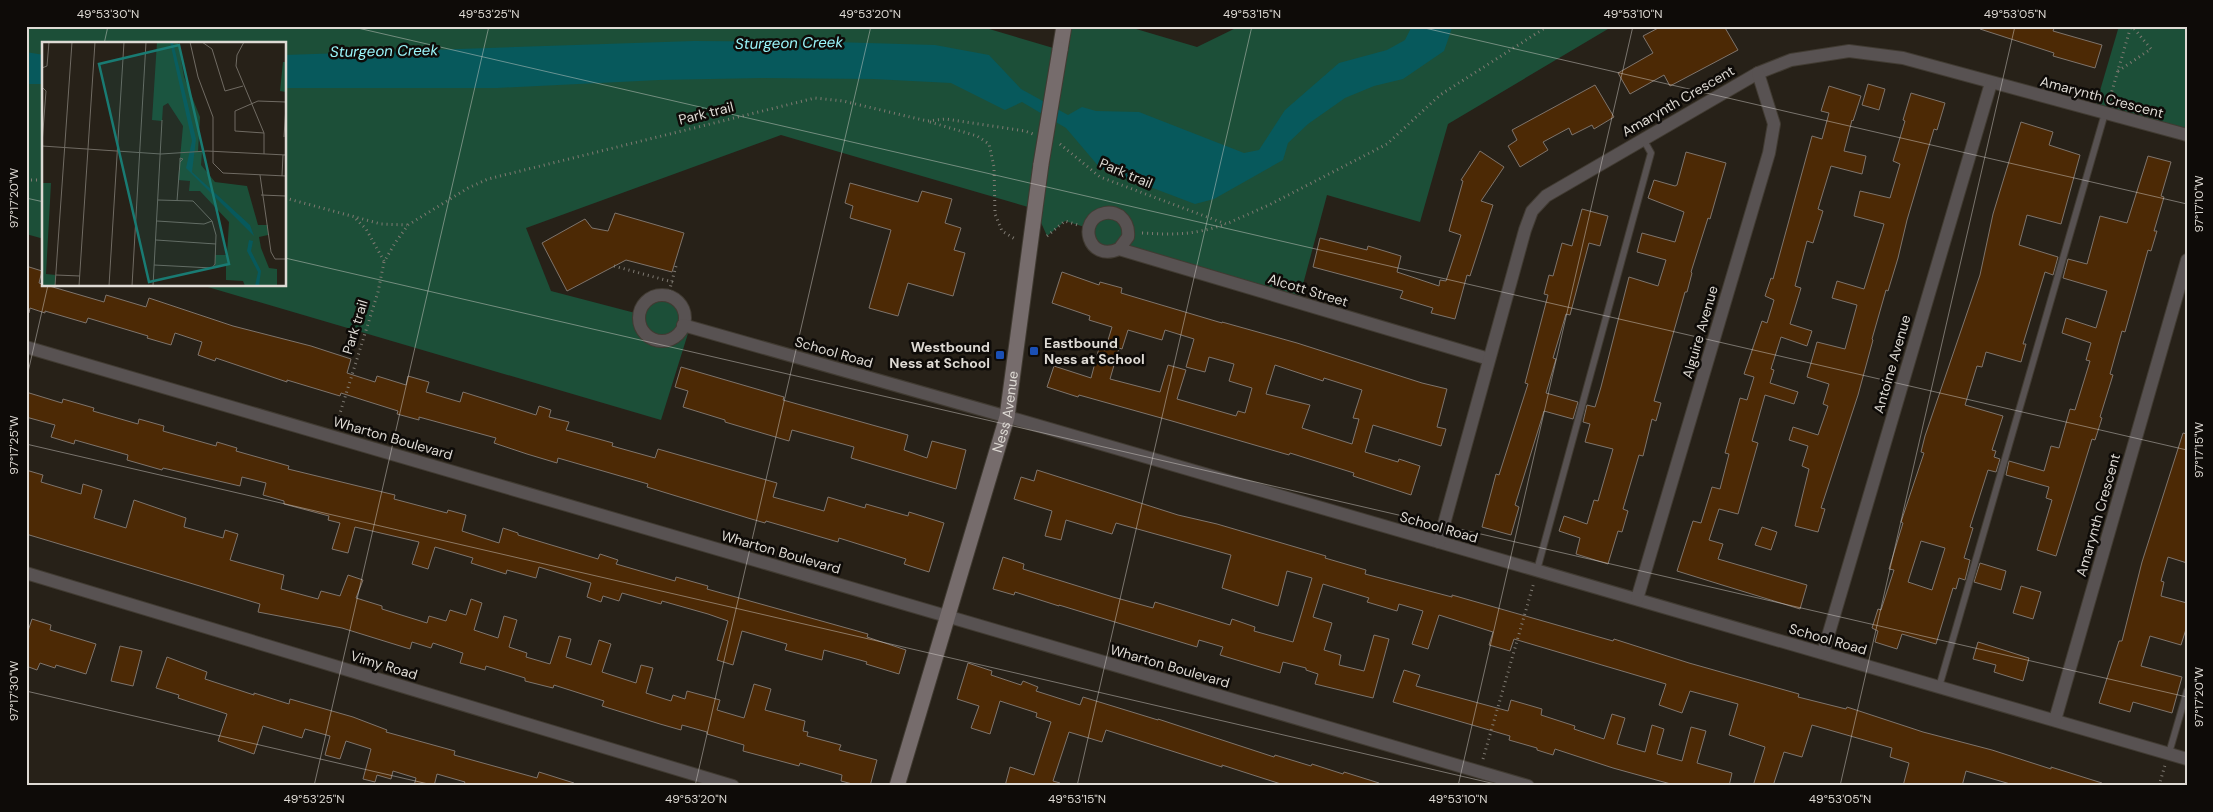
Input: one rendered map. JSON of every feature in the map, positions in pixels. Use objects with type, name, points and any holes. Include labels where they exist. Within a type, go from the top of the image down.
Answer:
[{"type":"street","name":"Ness Avenue","points":[[897,786],[1006,417],[1040,164],[1064,26]]},
{"type":"street","name":"Amarynth Crescent","points":[[1439,542],[1525,230],[1532,211],[1546,196],[1758,73],[1791,60],[1849,51],[1904,58],[1990,83],[2187,135]]},
{"type":"street","name":"Alguire Avenue","points":[[1637,600],[1769,153],[1774,124],[1758,73]]},
{"type":"street","name":"Antoine Avenue","points":[[1823,653],[1990,83]]},
{"type":"street","points":[[1088,228],[1092,219],[1100,214],[1109,212],[1118,215],[1126,222],[1128,233],[1125,244],[1119,249]]},
{"type":"street","name":"Alcott Street","points":[[1088,228],[1089,238],[1094,247],[1105,252],[1119,249],[1489,359]]},
{"type":"street","name":"Amarynth Crescent","points":[[2055,720],[2187,260]]},
{"type":"street","points":[[655,296],[668,296],[677,301],[682,307],[684,315],[683,325],[678,333],[664,340],[649,337],[642,330],[639,322],[642,307],[647,300],[655,296]]},
{"type":"street","name":"School Road","points":[[683,325],[2187,759]]},
{"type":"street","name":"Wharton Boulevard","points":[[26,347],[1528,786]]},
{"type":"street","name":"Vimy Road","points":[[26,573],[733,786]]},
{"type":"lane","points":[[1939,687],[2105,113]]},
{"type":"lane","points":[[1537,570],[1651,153],[1643,139]]},
{"type":"lane","points":[[2169,753],[2187,691]]},
{"type":"path","points":[[1128,233],[1180,235],[1202,232],[1226,224],[1269,205],[1387,144],[1440,95],[1548,26]]},
{"type":"path","points":[[2117,72],[2151,49],[2132,26]]},
{"type":"path","points":[[2105,113],[2132,26]]},
{"type":"path","name":"Park trail","points":[[333,437],[378,292],[384,262],[408,225],[468,188],[488,179],[814,98],[843,100],[927,121],[954,120],[1034,134]]},
{"type":"path","points":[[927,121],[977,136],[989,144],[994,166],[995,214],[1002,231],[1015,239]]},
{"type":"path","name":"Park trail","points":[[1052,141],[1060,144],[1100,177],[1226,224]]},
{"type":"path","points":[[26,180],[42,180]]},
{"type":"path","points":[[286,198],[381,224],[408,225]]},
{"type":"path","points":[[356,218],[376,243],[384,262]]},
{"type":"path","points":[[1047,236],[1065,221],[1088,228]]},
{"type":"path","points":[[614,266],[674,283]]},
{"type":"path","points":[[668,296],[674,283],[676,266]]},
{"type":"path","points":[[1479,772],[1537,570]]},
{"type":"path","points":[[2159,786],[2169,753]]},
{"type":"green space","points":[[26,26],[979,26],[1060,50],[1064,26],[1126,26],[1197,47],[1240,26],[1613,26],[1448,124],[1420,222],[1327,195],[1298,303],[1119,249],[1105,252],[1088,228],[1065,221],[1047,236],[1035,209],[781,135],[526,228],[551,291],[639,314],[644,304],[651,298],[665,296],[671,297],[678,302],[684,316],[683,325],[690,327],[661,420],[204,286],[286,286],[286,42],[42,42],[42,238],[26,234]]},
{"type":"green space","points":[[2119,26],[2187,26],[2187,135],[2094,111]]},
{"type":"water","name":"Sturgeon Creek","points":[[1412,26],[1455,26],[1452,28],[1444,51],[1403,79],[1374,86],[1345,98],[1308,124],[1288,143],[1283,160],[1214,199],[1195,204],[1100,168],[1066,128],[1022,102],[1005,110],[951,83],[873,79],[762,78],[659,80],[497,88],[286,88],[286,55],[694,41],[935,45],[989,55],[1021,89],[1068,115],[1082,107],[1096,111],[1139,112],[1244,153],[1259,150],[1285,110],[1339,63],[1387,50],[1405,40]]},
{"type":"water","points":[[26,52],[42,55],[42,84],[26,84]]},
{"type":"building","points":[[1662,26],[1724,26],[1738,50],[1670,86],[1664,75],[1630,94],[1618,73],[1653,53],[1643,36]]},
{"type":"building","points":[[1980,26],[2055,26],[2053,31],[2102,45],[2095,68],[2053,56],[2054,53],[1980,29]]},
{"type":"building","points":[[1868,84],[1885,89],[1879,110],[1862,105]]},
{"type":"building","points":[[1595,85],[1614,117],[1594,129],[1592,125],[1572,135],[1569,128],[1543,142],[1548,150],[1520,167],[1508,146],[1517,140],[1512,130]]},
{"type":"building","points":[[1829,86],[1861,96],[1852,120],[1844,151],[1866,156],[1862,174],[1831,166],[1818,209],[1823,211],[1813,243],[1807,241],[1795,286],[1801,288],[1790,324],[1812,331],[1807,346],[1781,337],[1771,369],[1774,370],[1770,383],[1798,392],[1794,404],[1765,395],[1752,441],[1758,443],[1738,514],[1719,509],[1709,540],[1723,544],[1718,559],[1807,585],[1800,609],[1677,571],[1693,521],[1701,523],[1712,487],[1720,489],[1729,454],[1725,453],[1740,398],[1747,400],[1754,377],[1744,374],[1762,321],[1767,323],[1774,300],[1765,296],[1771,278],[1773,279],[1812,136],[1822,139],[1829,113],[1821,111]]},
{"type":"building","points":[[1911,93],[1945,103],[1937,130],[1934,129],[1907,220],[1898,258],[1888,291],[1886,290],[1872,339],[1858,395],[1821,508],[1825,509],[1818,532],[1795,526],[1809,469],[1802,466],[1808,446],[1789,440],[1793,427],[1818,435],[1828,406],[1823,404],[1829,384],[1807,377],[1817,342],[1845,349],[1857,305],[1832,298],[1837,281],[1864,289],[1884,224],[1854,216],[1860,191],[1890,198],[1900,164],[1893,161]]},
{"type":"building","points":[[2021,122],[2053,132],[2049,145],[2080,155],[2061,224],[2027,215],[2019,245],[2058,257],[2053,275],[2045,272],[2023,344],[2026,344],[2021,362],[1986,352],[1982,367],[1977,366],[1965,405],[2003,416],[1992,450],[1996,451],[1994,457],[2000,459],[1996,472],[1988,470],[1970,527],[1973,528],[1964,558],[1970,560],[1965,580],[1959,578],[1956,589],[1953,588],[1936,644],[1902,634],[1897,649],[1875,642],[1878,631],[1872,628],[1878,609],[1881,610],[1894,570],[1889,569],[1903,523],[1901,522],[1924,453],[1921,452],[1925,436],[1980,275],[1993,214]],"holes":[[[1921,541],[1945,548],[1932,590],[1908,582]]]},
{"type":"building","points":[[1480,151],[1504,167],[1481,201],[1493,205],[1470,276],[1467,275],[1455,319],[1431,313],[1433,308],[1400,298],[1403,291],[1313,267],[1320,238],[1367,250],[1368,246],[1401,256],[1397,272],[1439,286],[1440,280],[1446,281],[1461,235],[1449,231],[1463,181],[1461,180]]},
{"type":"building","points":[[1686,152],[1726,163],[1710,219],[1708,218],[1691,272],[1687,292],[1685,292],[1654,401],[1661,403],[1656,421],[1652,419],[1643,456],[1639,455],[1623,509],[1628,511],[1622,532],[1618,531],[1608,564],[1576,554],[1580,538],[1559,531],[1564,516],[1587,524],[1594,500],[1598,501],[1613,449],[1585,442],[1590,424],[1583,422],[1587,405],[1595,407],[1629,277],[1658,286],[1666,260],[1637,252],[1642,233],[1675,242],[1684,212],[1648,198],[1654,180],[1677,185]]},
{"type":"building","points":[[2148,156],[2171,162],[2161,196],[2164,197],[2154,231],[2157,231],[2151,251],[2148,250],[2125,332],[2122,331],[2110,374],[2113,375],[2100,417],[2102,418],[2095,440],[2092,439],[2056,556],[2037,550],[2052,500],[2046,498],[2049,487],[2006,475],[2009,461],[2044,471],[2051,446],[2059,448],[2070,409],[2075,410],[2090,361],[2086,360],[2091,343],[2062,333],[2066,318],[2096,328],[2107,291],[2063,278],[2068,259],[2087,264],[2100,216],[2127,223]]},
{"type":"building","points":[[850,183],[918,202],[922,191],[952,199],[945,223],[961,228],[954,250],[965,253],[953,296],[908,283],[898,316],[869,308],[891,230],[850,218],[853,206],[845,203]]},
{"type":"building","points":[[1582,209],[1608,216],[1600,246],[1589,243],[1570,315],[1566,314],[1553,358],[1556,359],[1546,393],[1578,402],[1573,419],[1544,411],[1515,505],[1519,507],[1511,535],[1482,527],[1496,474],[1499,475],[1528,384],[1525,383],[1548,295],[1544,294],[1549,275],[1553,276],[1562,243],[1572,246]]},
{"type":"building","points":[[615,213],[684,233],[672,272],[626,260],[567,291],[542,243],[585,219],[592,228],[608,231]]},
{"type":"building","points":[[26,266],[42,271],[39,283],[42,284],[42,286],[49,286],[104,302],[106,295],[146,307],[149,298],[233,326],[311,346],[351,359],[347,373],[375,382],[377,376],[406,385],[408,376],[429,382],[426,392],[460,402],[463,392],[536,415],[539,406],[551,410],[549,417],[569,422],[566,430],[613,443],[612,446],[655,458],[658,449],[777,483],[773,497],[824,511],[828,497],[865,508],[866,504],[908,516],[909,512],[944,523],[929,572],[904,564],[906,559],[839,538],[838,542],[766,521],[765,523],[647,487],[648,484],[558,458],[557,463],[527,454],[494,443],[496,438],[419,417],[419,420],[397,414],[398,411],[341,393],[340,396],[287,380],[287,382],[216,358],[215,361],[198,355],[202,342],[175,333],[171,345],[88,318],[86,323],[30,308],[29,313],[26,313]]},
{"type":"building","points":[[1062,272],[1099,285],[1100,282],[1122,288],[1121,293],[1297,343],[1422,383],[1447,389],[1437,427],[1446,429],[1441,446],[1373,425],[1365,452],[1398,462],[1399,459],[1420,466],[1411,495],[1353,476],[1354,473],[1290,453],[1289,455],[1047,387],[1054,366],[1091,378],[1099,348],[1105,350],[1112,327],[1089,320],[1090,316],[1052,303]],"holes":[[[1128,330],[1162,340],[1165,330],[1194,339],[1186,367],[1205,372],[1209,357],[1234,364],[1229,381],[1252,388],[1245,413],[1238,411],[1236,416],[1177,399],[1186,370],[1168,365],[1160,392],[1110,379],[1119,348],[1122,349]],[[1275,365],[1323,381],[1324,378],[1362,390],[1353,418],[1359,419],[1352,444],[1302,428],[1310,405],[1266,394]]]},
{"type":"building","points":[[681,367],[784,397],[783,400],[908,435],[904,450],[927,458],[932,441],[966,450],[956,489],[851,458],[854,447],[792,430],[789,441],[683,407],[688,391],[675,387]]},
{"type":"building","points":[[26,392],[62,403],[63,399],[94,408],[93,411],[138,424],[139,419],[164,426],[163,431],[216,446],[217,442],[237,448],[236,451],[289,466],[288,469],[395,495],[394,499],[447,513],[448,510],[466,515],[462,531],[499,543],[503,528],[518,533],[518,535],[598,559],[600,554],[618,560],[616,564],[675,581],[676,577],[708,586],[707,589],[868,634],[867,637],[906,650],[899,674],[866,664],[867,662],[824,650],[822,660],[785,650],[787,644],[742,631],[733,665],[717,660],[728,621],[662,601],[661,604],[622,593],[619,601],[603,596],[601,602],[587,597],[591,583],[539,567],[536,578],[507,570],[506,574],[471,563],[473,558],[435,547],[428,569],[412,564],[419,542],[355,527],[348,553],[332,549],[340,523],[328,520],[329,516],[284,504],[284,501],[263,495],[266,483],[242,477],[240,486],[163,468],[162,470],[127,460],[128,455],[75,440],[74,444],[51,437],[55,425],[26,417]]},
{"type":"building","points":[[2183,433],[2187,434],[2187,563],[2168,557],[2161,581],[2164,582],[2161,596],[2187,603],[2187,626],[2181,645],[2150,636],[2141,666],[2182,677],[2172,713],[2133,702],[2130,712],[2099,703],[2119,641],[2122,641],[2142,562]]},
{"type":"building","points":[[26,470],[43,475],[41,482],[81,494],[83,484],[102,490],[94,518],[126,528],[134,500],[186,518],[184,527],[223,538],[225,530],[238,534],[230,560],[284,575],[281,589],[318,599],[321,591],[340,596],[348,575],[363,580],[356,598],[382,606],[382,609],[427,623],[429,616],[446,621],[450,610],[466,615],[471,599],[482,603],[474,630],[498,638],[504,616],[517,620],[509,647],[527,653],[526,657],[550,664],[559,636],[571,639],[566,657],[591,665],[599,640],[611,644],[602,672],[636,683],[641,665],[653,668],[646,693],[671,701],[673,695],[685,699],[687,691],[720,700],[717,710],[744,718],[754,684],[771,689],[765,710],[805,721],[803,731],[808,732],[807,736],[841,745],[839,750],[877,760],[870,786],[860,786],[841,781],[842,775],[800,763],[799,766],[743,751],[744,745],[707,734],[707,732],[682,725],[681,730],[602,706],[604,701],[554,685],[553,688],[525,681],[525,678],[486,666],[485,670],[460,663],[463,653],[433,643],[431,648],[412,642],[410,649],[342,628],[258,612],[260,604],[26,534]]},
{"type":"building","points":[[1037,470],[1178,515],[1217,524],[1326,556],[1325,558],[1366,570],[1365,574],[1452,597],[1452,595],[1613,641],[1614,639],[1689,663],[1799,694],[1798,697],[1846,709],[1847,707],[1923,732],[1992,750],[2102,783],[2101,786],[2017,786],[1966,771],[1962,786],[1903,786],[1909,763],[1890,757],[1892,748],[1812,725],[1802,757],[1784,752],[1773,786],[1753,786],[1765,747],[1729,735],[1738,704],[1690,691],[1682,713],[1659,705],[1666,684],[1514,639],[1510,651],[1489,645],[1493,632],[1439,615],[1428,649],[1412,644],[1423,611],[1399,604],[1397,611],[1367,602],[1369,598],[1323,584],[1313,617],[1332,623],[1324,650],[1341,655],[1339,665],[1364,671],[1374,635],[1389,639],[1373,698],[1315,684],[1318,674],[1306,670],[1306,668],[1283,662],[1280,673],[1220,655],[1223,647],[1199,640],[1197,647],[1015,592],[1014,595],[993,589],[1003,557],[1024,564],[1023,569],[1113,597],[1153,608],[1155,602],[1230,625],[1232,619],[1255,627],[1254,631],[1293,642],[1312,578],[1287,571],[1278,606],[1222,588],[1231,555],[1116,523],[1112,534],[1066,520],[1061,540],[1045,536],[1052,511],[1014,499],[1021,477],[1034,481]]},
{"type":"building","points":[[1762,527],[1777,532],[1771,550],[1755,545]]},
{"type":"building","points":[[1980,563],[2006,571],[2001,590],[1974,582]]},
{"type":"building","points":[[2021,586],[2041,592],[2033,619],[2013,613]]},
{"type":"building","points":[[32,619],[51,625],[50,630],[96,644],[86,674],[56,665],[55,668],[40,663],[37,670],[26,666],[26,637]]},
{"type":"building","points":[[1978,642],[2029,658],[2023,681],[1994,672],[1996,665],[1973,659]]},
{"type":"building","points":[[120,646],[142,651],[133,686],[111,681]]},
{"type":"building","points":[[167,657],[207,672],[205,679],[254,695],[254,693],[289,704],[290,699],[353,717],[387,730],[386,732],[455,751],[454,755],[537,778],[539,772],[574,783],[574,786],[463,786],[465,782],[437,774],[434,786],[414,786],[416,778],[393,771],[391,779],[377,775],[375,782],[363,779],[371,749],[346,741],[340,759],[325,755],[330,736],[305,729],[302,738],[263,726],[254,754],[218,741],[227,714],[178,698],[179,695],[156,688]]},
{"type":"building","points":[[968,663],[992,671],[991,675],[1021,685],[1023,681],[1038,687],[1036,691],[1080,705],[1083,697],[1274,757],[1275,755],[1311,766],[1312,764],[1343,774],[1344,772],[1379,783],[1379,786],[1287,786],[1106,730],[1102,742],[1069,732],[1053,781],[1060,783],[1060,786],[1005,786],[1010,767],[1034,775],[1051,722],[1036,717],[1037,713],[1000,701],[990,734],[971,728],[979,706],[957,699]]},
{"type":"building","points":[[1404,670],[1420,675],[1416,686],[1508,711],[1511,700],[1542,709],[1541,715],[1575,726],[1574,729],[1604,739],[1612,714],[1625,718],[1617,744],[1645,752],[1652,725],[1664,729],[1657,754],[1682,761],[1691,727],[1706,731],[1697,763],[1732,773],[1729,786],[1678,786],[1555,749],[1553,755],[1509,740],[1510,736],[1393,702]]},
{"type":"place","name":"Eastbound Ness at School","points":[[1034,351]]},
{"type":"place","name":"Westbound Ness at School","points":[[1000,355]]}]
